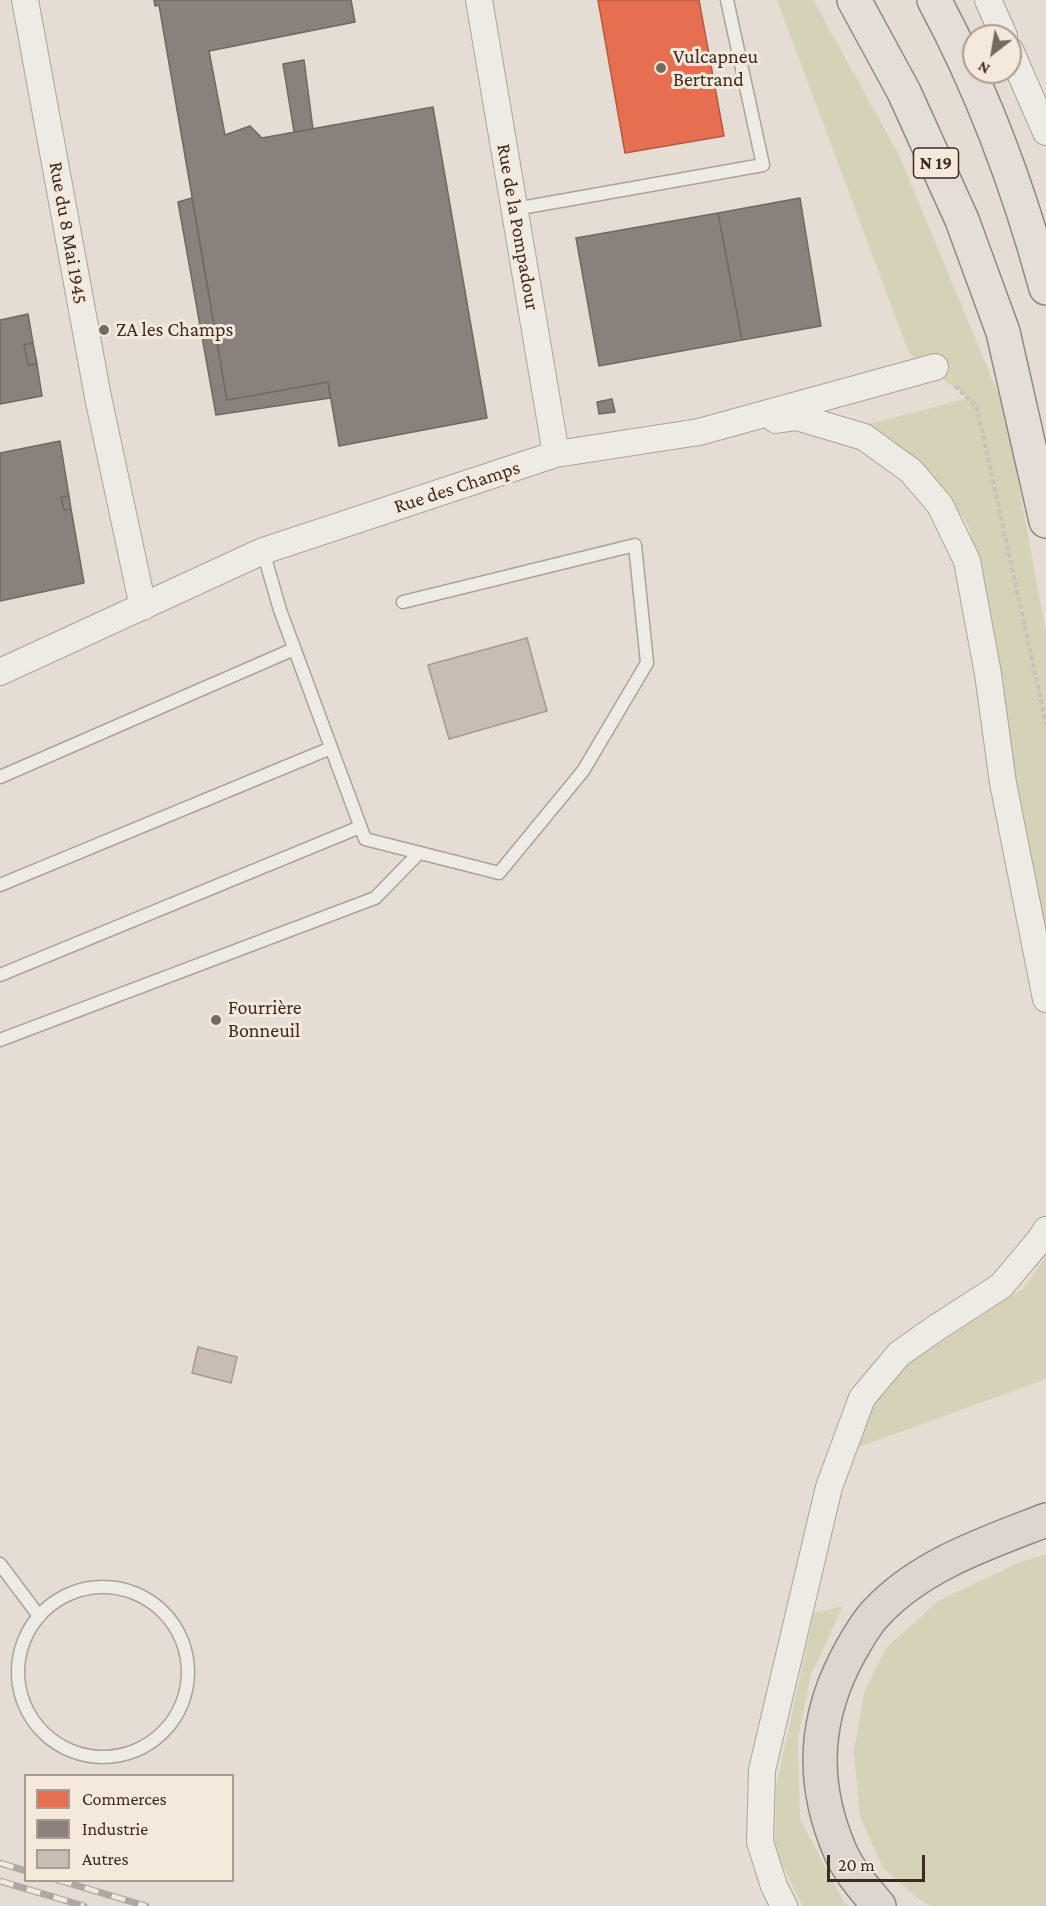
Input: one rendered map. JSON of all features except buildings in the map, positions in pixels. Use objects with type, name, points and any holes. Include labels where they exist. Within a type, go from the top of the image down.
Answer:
[{"type":"highway","points":[[879,1906],[856,1878],[840,1852],[822,1790],[820,1752],[822,1721],[841,1667],[875,1613],[901,1591],[925,1574],[963,1554],[1046,1520]]},
{"type":"main road","name":"N 19","points":[[854,0],[904,92],[962,220],[1003,332],[1046,521]]},
{"type":"main road","points":[[934,0],[954,38],[995,130],[1042,273]]},
{"type":"street","name":"Rue du 8 Mai 1945","points":[[25,0],[98,397],[143,606]]},
{"type":"street","name":"Rue de la Pompadour","points":[[479,0],[556,454]]},
{"type":"street","points":[[988,0],[999,24]]},
{"type":"street","points":[[1022,77],[1046,132]]},
{"type":"street","name":"Rue des Champs","points":[[0,672],[263,551],[556,454],[699,432],[935,366]]},
{"type":"street","points":[[699,432],[797,417],[864,437],[911,471],[940,505],[967,561],[988,674],[1003,783],[1046,999]]},
{"type":"street","points":[[784,1906],[774,1886],[760,1842],[762,1770],[829,1487],[841,1452],[862,1398],[898,1354],[1001,1286],[1046,1230]]},
{"type":"lane","points":[[515,209],[763,165],[727,0]]},
{"type":"lane","points":[[263,551],[280,610],[365,839],[499,873],[583,771],[647,663],[634,545],[403,602]]},
{"type":"lane","points":[[0,777],[294,649]]},
{"type":"lane","points":[[0,885],[331,748]]},
{"type":"lane","points":[[0,975],[360,827]]},
{"type":"lane","points":[[0,1040],[375,898],[419,853]]},
{"type":"lane","points":[[0,1564],[39,1616]]},
{"type":"lane","points":[[114,1587],[141,1595],[164,1611],[180,1634],[189,1660],[188,1688],[179,1714],[161,1736],[138,1751],[111,1758],[83,1756],[56,1745],[35,1724],[21,1698],[17,1670],[23,1640],[39,1616],[60,1598],[86,1588],[114,1587]]},
{"type":"path","points":[[935,366],[977,407],[1046,724]]},
{"type":"shaded area","points":[[777,0],[813,0],[899,155],[1005,410],[1046,633],[1046,935],[969,526],[929,470],[866,425],[968,398],[909,353]]},
{"type":"shaded area","points":[[1046,1256],[1046,1379],[856,1448],[876,1398],[912,1361],[1024,1288]]},
{"type":"shaded area","points":[[1046,1554],[1046,1906],[932,1906],[921,1901],[883,1868],[860,1817],[854,1751],[864,1693],[886,1648],[938,1601],[1020,1562]]},
{"type":"shaded area","points":[[843,1606],[811,1675],[798,1738],[800,1819],[844,1902],[849,1906],[802,1906],[775,1849],[776,1786],[814,1613]]},
{"type":"railway","points":[[0,1863],[24,1870]]},
{"type":"railway","points":[[0,1881],[84,1906]]},
{"type":"railway","points":[[65,1882],[146,1906]]},
{"type":"place","name":"Vulcapneu Bertrand","points":[[661,68]]},
{"type":"place","name":"ZA les Champs","points":[[104,330]]},
{"type":"place","name":"Fourrière Bonneuil","points":[[216,1020]]}]
